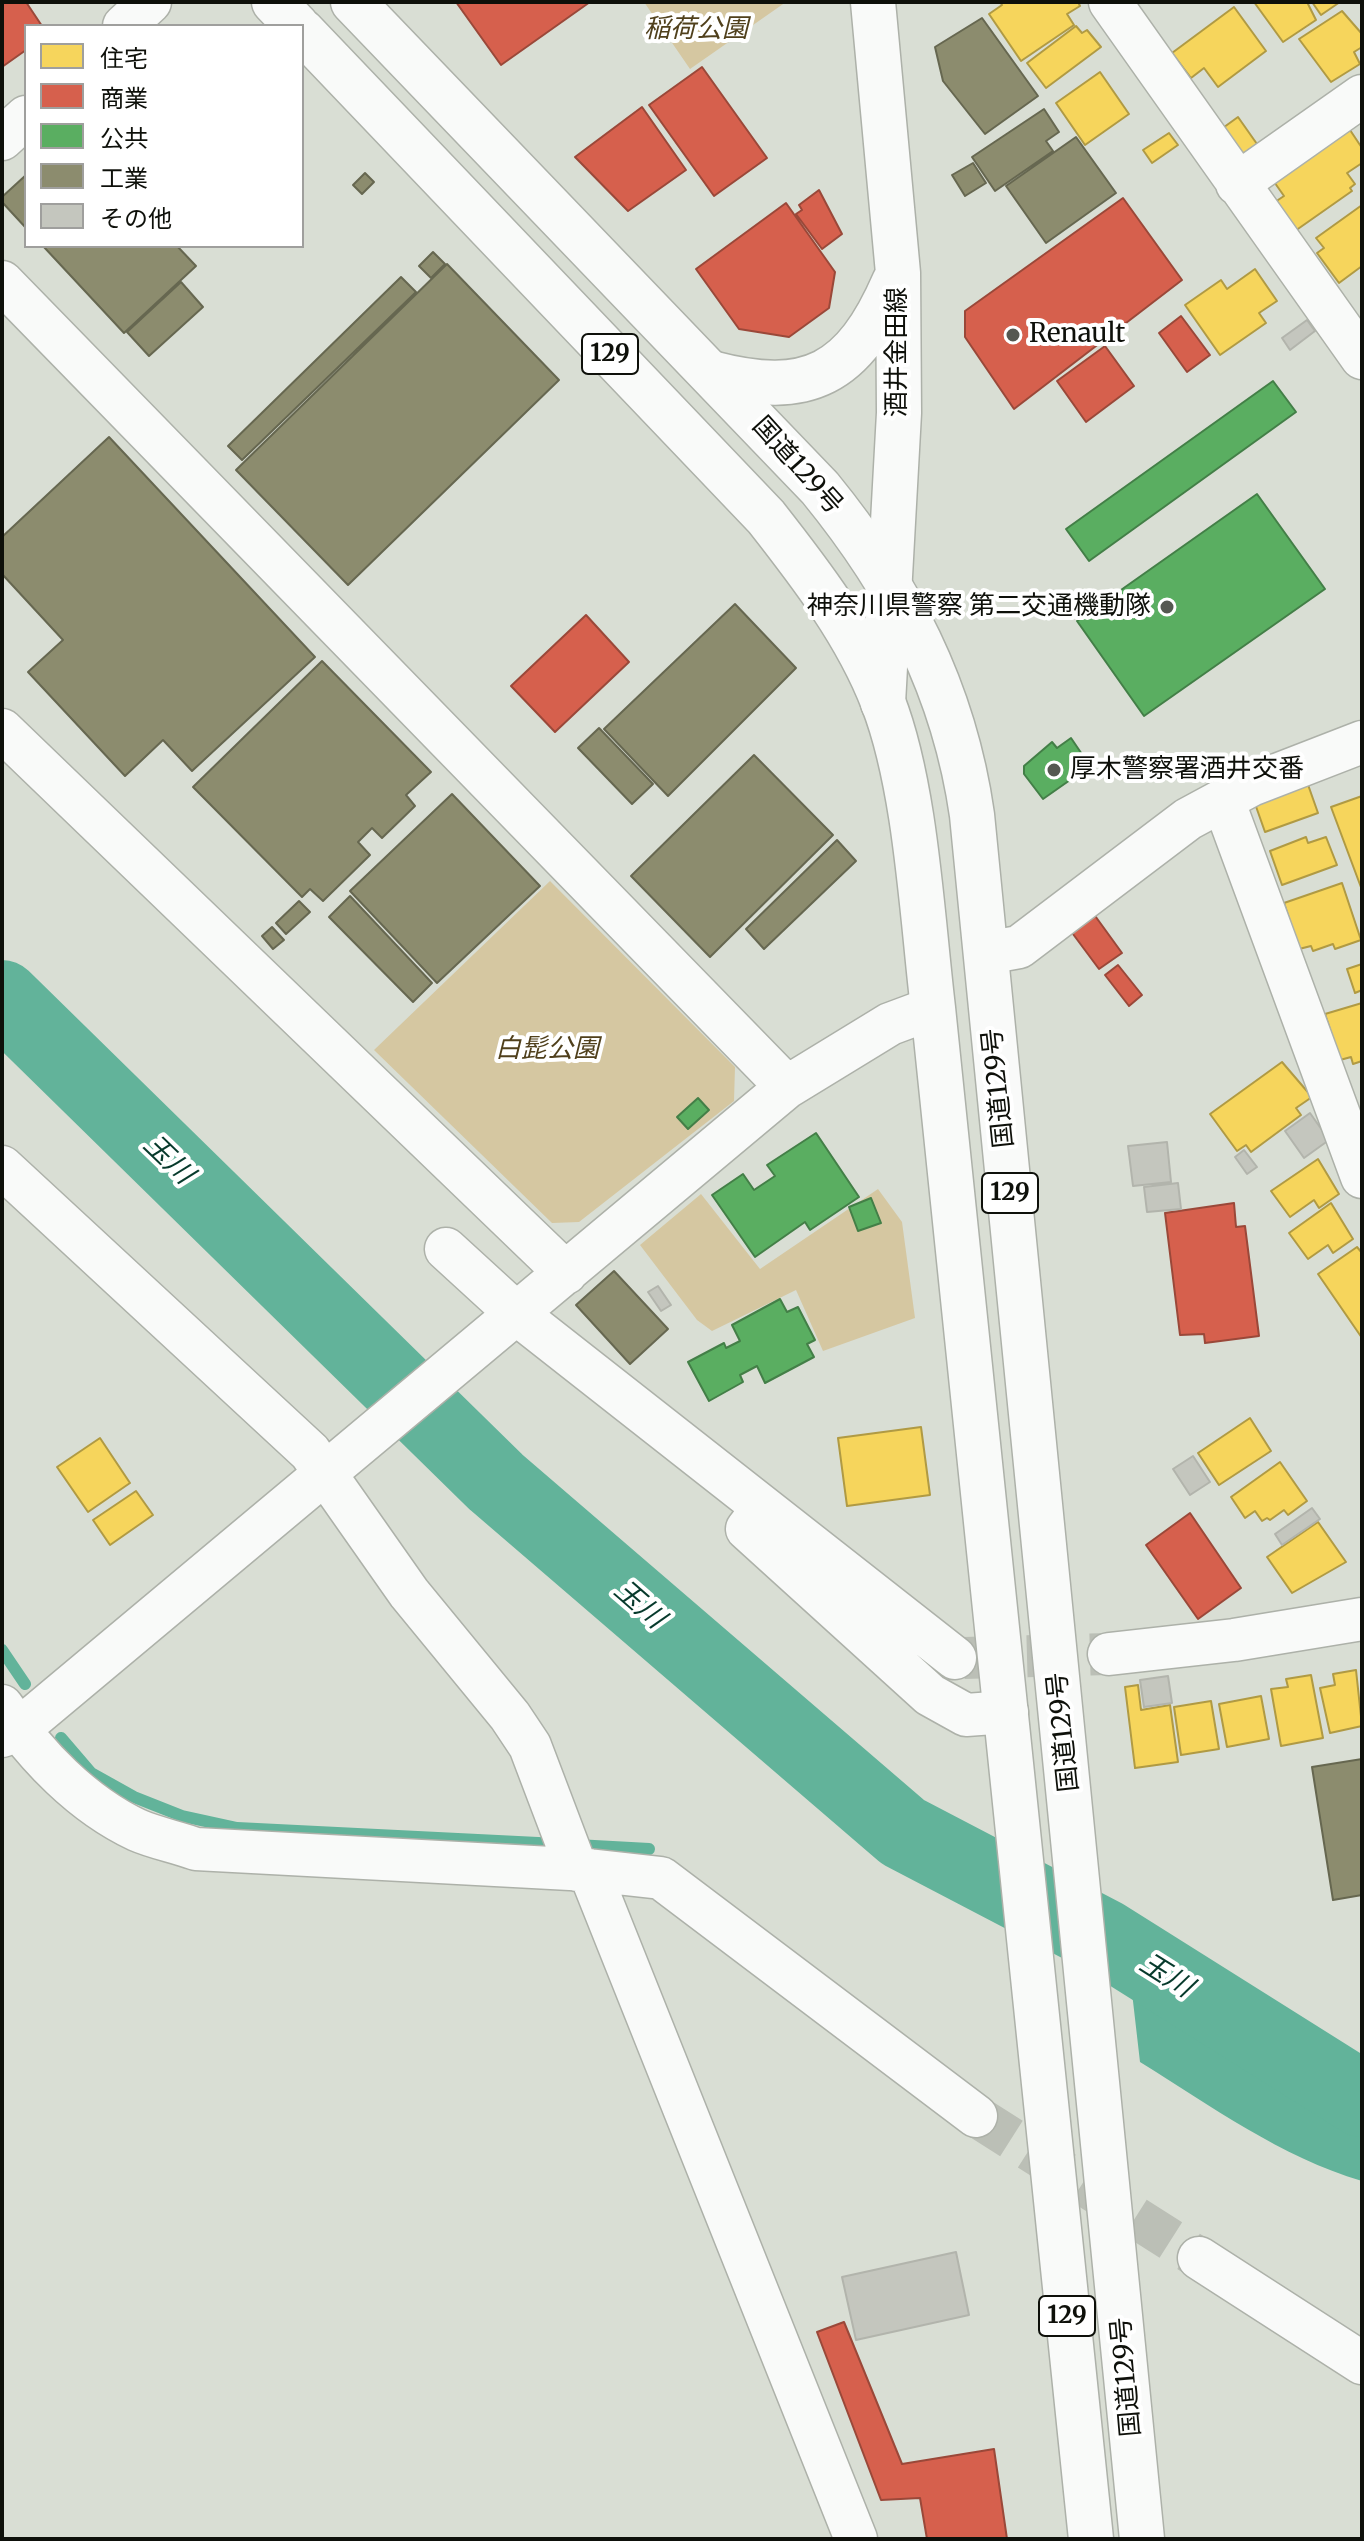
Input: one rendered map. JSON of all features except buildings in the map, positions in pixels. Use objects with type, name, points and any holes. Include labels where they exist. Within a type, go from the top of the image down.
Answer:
[{"type":"main road","points":[[274,2],[295,24]]},
{"type":"main road","name":"酒井金田線","points":[[873,2],[898,273],[899,413],[883,703]]},
{"type":"main road","name":"国道129号","points":[[358,4],[820,488],[850,525],[890,587],[940,684],[964,757],[986,953],[1142,2539]]},
{"type":"main road","name":"国道129号","points":[[304,33],[766,517],[803,563],[834,610],[883,703],[908,812],[933,1008],[1091,2539]]},
{"type":"main road","points":[[711,373],[749,383],[778,383],[815,376],[842,363],[879,317],[898,273]]},
{"type":"street","points":[[126,24],[150,2]]},
{"type":"street","points":[[1110,2],[1362,358]]},
{"type":"street","points":[[1237,184],[1362,96]]},
{"type":"street","points":[[2,139],[24,119]]},
{"type":"street","points":[[2,282],[787,1087]]},
{"type":"street","points":[[2,730],[566,1273]]},
{"type":"street","points":[[986,953],[1019,947],[1188,819],[1280,773],[1362,742]]},
{"type":"street","points":[[1223,800],[1355,1136],[1362,1177]]},
{"type":"street","points":[[933,1008],[890,1024],[787,1087],[336,1466],[7,1724],[85,1799],[138,1830],[196,1849],[575,1857],[661,1878],[976,2116]]},
{"type":"street","points":[[2,1167],[310,1452],[336,1466],[409,1593],[510,1716],[530,1746],[856,2539]]},
{"type":"street","points":[[446,1249],[508,1322],[763,1508],[955,1658]]},
{"type":"street","points":[[763,1508],[747,1529],[930,1695],[966,1715],[1007,1712]]},
{"type":"street","points":[[1109,1654],[1234,1640],[1362,1619]]},
{"type":"street","points":[[1199,2258],[1362,2363]]},
{"type":"green space","name":"稲荷公園","points":[[644,2],[786,2],[690,69]]},
{"type":"green space","name":"白髭公園","points":[[550,881],[735,1067],[734,1101],[579,1222],[552,1223],[374,1050]]},
{"type":"green space","points":[[878,1189],[902,1222],[915,1318],[823,1351],[796,1290],[712,1331],[697,1320],[640,1245],[701,1194],[760,1269]]},
{"type":"water","points":[[1124,1923],[1265,2026],[1279,2024],[1362,2073],[1362,2181],[1332,2171],[1275,2144],[1140,2062]]},
{"type":"waterway","name":"玉川","points":[[2,998],[496,1482],[903,1832],[1104,1937],[1362,2099]]},
{"type":"waterway","points":[[2,1650],[25,1684]]},
{"type":"waterway","points":[[61,1738],[91,1773],[134,1797],[182,1816],[237,1828],[558,1844]]},
{"type":"waterway","points":[[576,1845],[649,1849]]},
{"type":"tunnel","points":[[964,1658],[1109,1654]]},
{"type":"tunnel","points":[[976,2116],[1199,2258]]},
{"type":"place","name":"Renault","points":[[1013,335]]},
{"type":"place","name":"神奈川県警察 第二交通機動隊","points":[[1167,607]]},
{"type":"place","name":"厚木警察署酒井交番","points":[[1054,770]]}]
